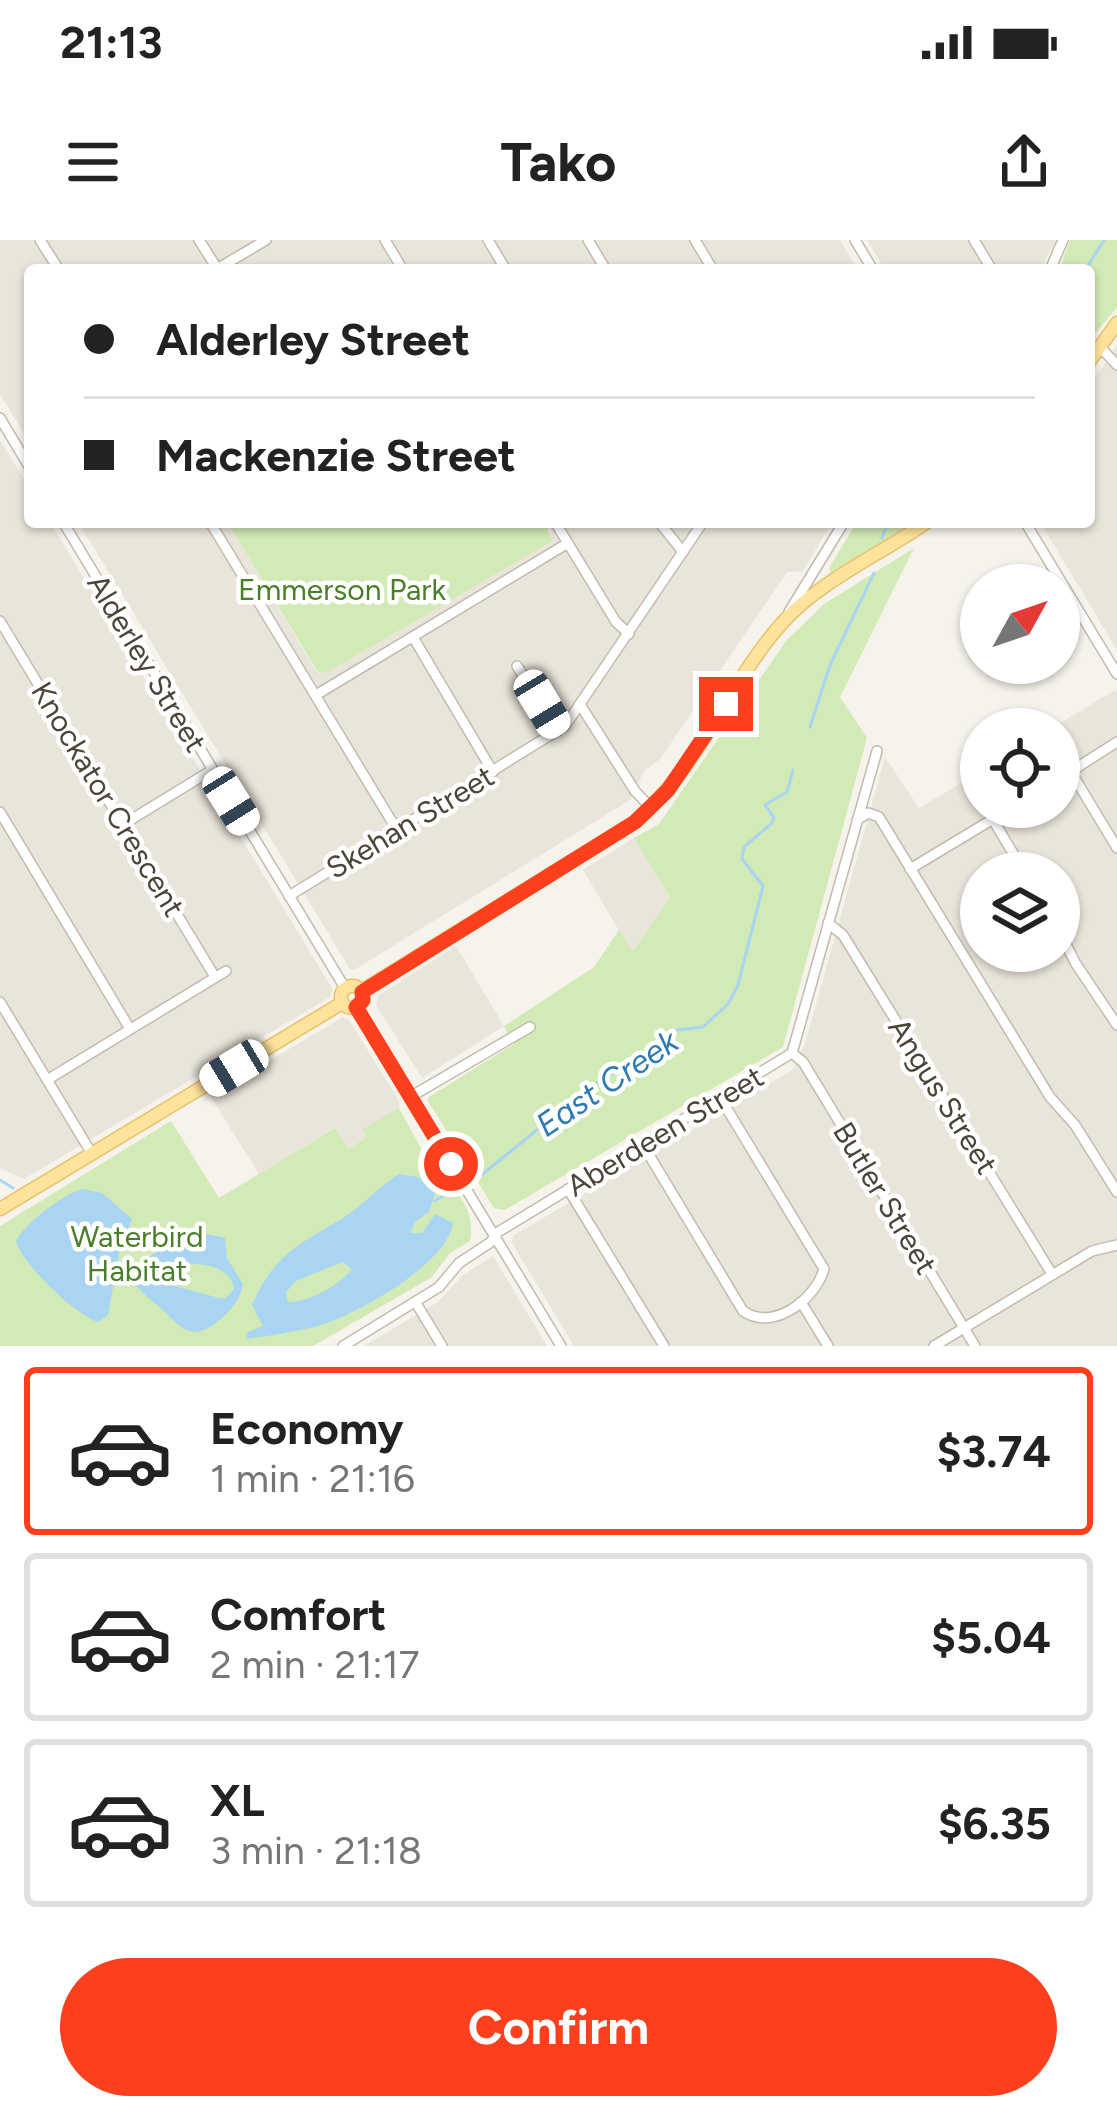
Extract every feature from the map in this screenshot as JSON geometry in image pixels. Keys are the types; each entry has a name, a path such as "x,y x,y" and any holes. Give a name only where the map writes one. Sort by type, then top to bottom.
{"main road":[{"path":"1095,353 1117,323"},
{"path":"362,992 651,808 783,621 918,528"},
{"path":"0,1209 363,1000 355,986 345,988 349,1005"}],"street":[{"path":"228,264 266,240"},
{"path":"1100,346 1117,365"},
{"path":"0,418 4,435"},
{"name":"Alderley Street","path":"67,528 345,988"},
{"path":"214,528 397,830"},
{"path":"559,528 616,622 629,634"},
{"path":"664,528 683,552"},
{"name":"Skehan Street","path":"290,896 562,729 699,528"},
{"path":"783,621 840,528"},
{"path":"1029,528 1117,674"},
{"path":"316,695 568,543"},
{"path":"814,572 822,590"},
{"name":"Knockator Crescent","path":"0,621 4,636 215,977"},
{"path":"413,638 493,772"},
{"path":"517,666 562,729 583,721 597,728"},
{"path":"580,706 651,808"},
{"path":"1080,766 1117,742"},
{"name":"Aberdeen Street","path":"343,1346 439,1287 459,1263 568,1189 792,1053 877,751"},
{"path":"124,824 212,770"},
{"path":"1080,788 1117,848"},
{"path":"0,812 130,1029"},
{"path":"857,820 868,813 878,818 1050,1097 1075,1125 1117,1192"},
{"path":"910,869 979,828"},
{"name":"Angus Street","path":"828,923 843,935 1052,1274"},
{"path":"47,1080 226,970"},
{"path":"1080,970 1117,1024"},
{"path":"0,1002 92,1154"},
{"path":"349,1005 561,1346"},
{"path":"410,1097 530,1027"},
{"name":"Butler Street","path":"792,1053 803,1062 975,1346"},
{"path":"643,1145 743,1311 755,1319 772,1319 801,1302 819,1287 824,1269 721,1099"},
{"path":"568,1189 664,1346"},
{"path":"934,1346 1092,1251 1117,1245"},
{"path":"801,1302 828,1346"},
{"path":"416,1303 442,1346"}],"shaded area":[{"path":"0,240 840,240 854,264 24,264 24,433 0,394"},
{"path":"867,240 1056,240 1043,264 881,264"},
{"path":"1117,346 1117,650 1080,588 1080,564 1065,564 1044,528 1095,528 1095,378"},
{"path":"0,440 24,479 24,528 54,528 333,990 330,997 24,1179 0,1168"},
{"path":"82,528 231,528 317,672 326,673 552,532 549,528 828,528 803,571 787,572 660,759 644,771 630,800 350,969"},
{"path":"1117,689 1117,1346 574,1346 512,1243 513,1236 792,1070 805,1044 885,757 919,808 960,784 960,828 1080,828 1080,711"},
{"path":"634,838 670,897 632,952 583,870"},
{"path":"456,946 504,1026 422,1078 376,1005 379,995"},
{"path":"343,1017 399,1101 399,1108 364,1129 367,1137 348,1149 334,1128 259,1174 210,1096"},
{"path":"493,1256 547,1346 364,1346 438,1302 463,1275"}],"green space":[{"path":"1070,240 1117,240 1117,307 1095,334 1095,264 1061,264"},
{"name":"Emmerson Park","path":"231,528 547,528 552,541 326,673 318,672"},
{"path":"853,528 904,528 830,573"},
{"path":"914,548 840,697 867,738 783,1047 505,1210 494,1208 429,1097 514,1044 504,1026 594,967 619,930 633,951 670,897 634,838 659,824 786,641 824,604"},
{"name":"Waterbird Habitat","path":"399,1108 470,1218 470,1241 450,1253 432,1277 313,1346 0,1346 0,1226 171,1121 219,1198 335,1128 348,1149 367,1137 363,1129"}],"water":[{"path":"399,1174 418,1177 435,1193 429,1212 415,1222 410,1233 422,1233 435,1214 453,1223 436,1253 403,1282 330,1322 246,1339 248,1332 263,1326 252,1305 280,1261","holes":["342,1262 352,1269 323,1292 288,1302 286,1292 296,1281"]},
{"path":"83,1189 102,1193 132,1219 119,1254 108,1315 98,1322 51,1288 16,1242 45,1210"},
{"path":"202,1233 225,1238 227,1258 243,1284 230,1310 214,1324 192,1332 136,1285 151,1256","holes":["190,1264 222,1271 234,1289 226,1298 219,1298 164,1283 148,1273 153,1265"]}],"waterway":[{"name":"East Creek","path":"1089,264 1104,240"},
{"name":"East Creek","path":"882,538 886,528"},
{"name":"East Creek","path":"810,727 830,665 874,573"},
{"name":"East Creek","path":"434,1201 479,1177 584,1092 677,1030 703,1027 728,1004 738,985 763,886 742,859 744,847 772,823 774,818 765,805 787,792 793,770"},
{"name":"East Creek","path":"0,1180 13,1188"}],"route":[{"path":"451,1164 356,1007 363,1000 362,992 635,822 668,790 726,704"}]}
